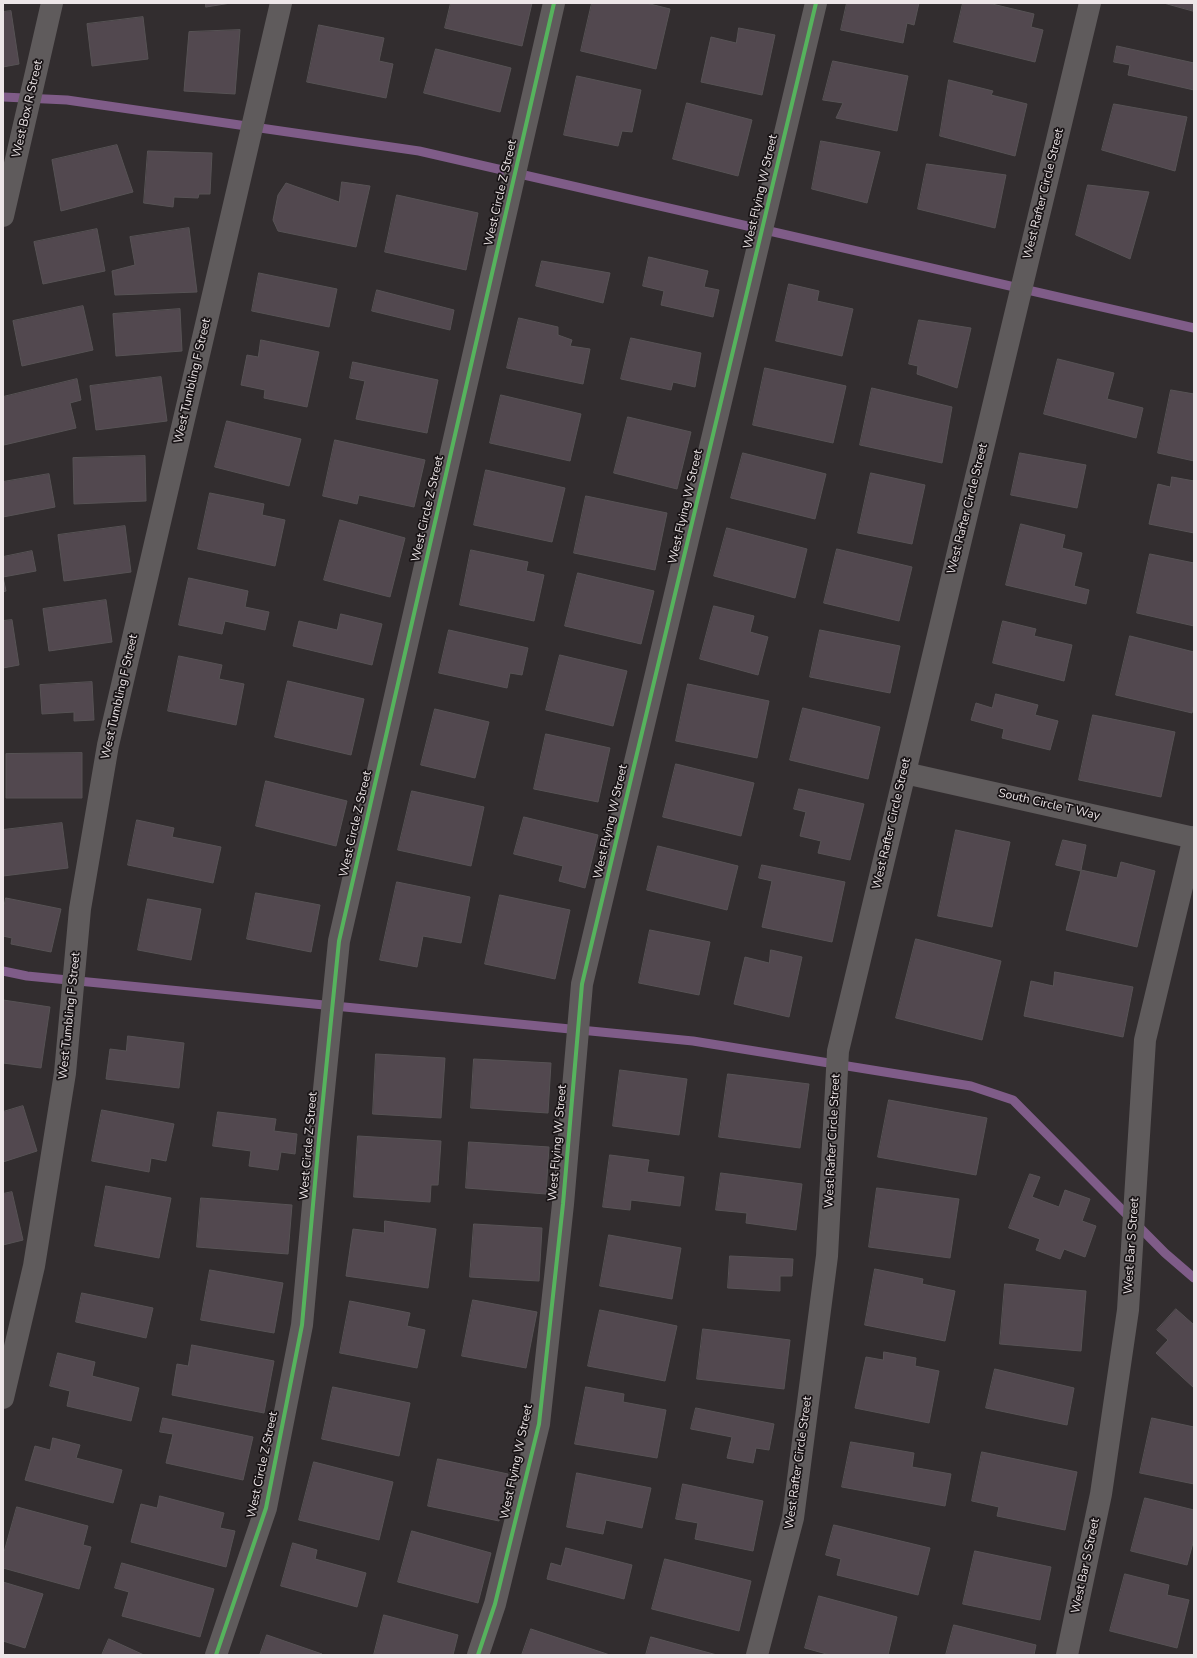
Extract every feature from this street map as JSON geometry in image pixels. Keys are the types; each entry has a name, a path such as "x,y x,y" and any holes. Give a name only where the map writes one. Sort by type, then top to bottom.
{"street":[{"name":"West Box R Street","path":"3,216 52,3"},
{"name":"West Tumbling F Street","path":"3,1398 34,1266 65,1073 80,909 108,745 281,3"},
{"name":"West Circle Z Street","path":"216,1655 266,1508 302,1326 339,941 554,3"},
{"name":"West Flying W Street","path":"478,1655 494,1604 539,1424 563,1204 582,984 816,3"},
{"name":"West Rafter Circle Street","path":"757,1655 792,1518 827,1256 838,1051 1090,3"},
{"name":"South Circle T Way","path":"905,773 1194,838"},
{"name":"West Bar S Street","path":"1067,1655 1101,1494 1128,1310 1145,1040 1194,838"}],"building":[{"path":"206,3 231,3 206,7"},
{"path":"451,3 532,3 522,46 445,28"},
{"path":"592,3 646,3 670,9 656,69 581,51"},
{"path":"847,3 919,3 914,25 907,23 903,43 841,30"},
{"path":"963,3 988,3 1034,14 1031,27 1043,30 1035,62 954,42"},
{"path":"1164,3 1194,3 1194,11"},
{"path":"11,11 19,64 3,67 3,12"},
{"path":"143,17 148,59 92,66 87,24"},
{"path":"319,25 384,38 379,61 393,64 386,98 307,82"},
{"path":"739,28 775,35 762,95 701,82 711,37 736,43"},
{"path":"240,30 235,94 184,91 189,32"},
{"path":"1117,46 1194,63 1194,90 1128,75 1130,65 1114,62"},
{"path":"436,49 511,68 500,112 424,93"},
{"path":"833,61 908,76 897,131 836,118 843,103 823,100"},
{"path":"577,76 641,90 632,132 622,131 618,146 564,135"},
{"path":"949,80 993,91 991,95 1027,104 1015,156 940,136"},
{"path":"687,103 752,120 738,176 673,159"},
{"path":"1114,104 1187,117 1175,171 1102,150"},
{"path":"821,141 880,152 867,203 812,189"},
{"path":"117,145 133,192 61,211 52,160"},
{"path":"148,151 212,153 210,194 199,194 198,198 174,197 173,207 144,203"},
{"path":"927,164 1006,175 995,228 918,209"},
{"path":"342,182 370,186 356,247 278,231 273,220 278,195 286,183 339,202"},
{"path":"1088,185 1149,192 1130,259 1076,235"},
{"path":"397,195 478,213 466,270 385,252"},
{"path":"189,228 197,292 115,295 112,271 135,265 130,237"},
{"path":"97,229 105,271 43,284 34,242"},
{"path":"649,257 708,271 704,287 719,290 713,317 661,305 664,291 643,286"},
{"path":"542,261 610,273 603,303 536,286"},
{"path":"259,273 337,289 329,327 252,311"},
{"path":"789,284 819,291 817,301 853,309 842,356 776,341"},
{"path":"377,290 454,310 450,330 372,311"},
{"path":"83,306 93,350 22,366 13,321"},
{"path":"180,309 182,351 116,356 113,314"},
{"path":"519,318 558,327 558,335 572,340 570,346 590,349 583,384 507,368"},
{"path":"919,320 971,328 957,388 917,374 918,366 909,364"},
{"path":"631,338 701,353 695,387 673,382 671,390 621,379"},
{"path":"261,340 319,352 307,407 264,398 265,390 241,385 247,355 258,357"},
{"path":"1058,359 1114,373 1107,399 1143,408 1136,438 1044,414"},
{"path":"353,362 438,380 427,433 356,419 365,381 350,378"},
{"path":"765,368 846,386 833,443 753,425"},
{"path":"161,377 167,421 96,430 90,386"},
{"path":"77,379 81,400 70,403 76,428 4,445 3,397"},
{"path":"872,388 952,407 942,463 860,445"},
{"path":"1171,390 1194,394 1194,461 1158,453"},
{"path":"501,395 581,414 570,461 490,443"},
{"path":"628,417 691,432 677,489 614,473"},
{"path":"227,421 301,439 289,486 215,467"},
{"path":"335,440 425,460 414,507 359,495 357,504 323,496"},
{"path":"743,453 826,474 815,519 731,498"},
{"path":"1020,453 1086,465 1077,508 1011,495"},
{"path":"145,456 146,501 74,504 73,458"},
{"path":"486,470 565,488 552,542 474,525"},
{"path":"871,473 925,485 912,544 858,533"},
{"path":"49,474 55,507 3,517 3,482"},
{"path":"1172,477 1194,481 1194,533 1149,524 1158,484 1170,487"},
{"path":"210,493 264,504 262,515 285,520 275,566 198,549"},
{"path":"586,496 667,513 655,570 574,553"},
{"path":"340,520 405,538 390,597 324,580"},
{"path":"1021,524 1065,535 1062,548 1082,553 1074,586 1089,590 1086,604 1006,585"},
{"path":"125,526 131,572 64,581 58,535"},
{"path":"727,528 807,549 795,598 714,576"},
{"path":"837,549 912,567 899,621 824,603"},
{"path":"471,550 528,562 526,571 544,575 534,621 460,605"},
{"path":"32,551 36,571 3,577 3,557"},
{"path":"1150,554 1194,563 1194,626 1137,613"},
{"path":"578,573 654,591 641,644 565,626"},
{"path":"3,577 6,591 3,592"},
{"path":"189,578 248,591 245,607 269,612 265,630 225,621 222,634 179,625"},
{"path":"106,600 112,642 49,651 43,609"},
{"path":"714,606 754,616 750,632 768,637 758,675 700,659"},
{"path":"341,614 382,624 372,665 293,646 299,621 337,630"},
{"path":"12,620 19,665 3,668 3,621"},
{"path":"1003,621 1036,629 1034,636 1072,645 1064,681 993,663"},
{"path":"449,630 528,648 522,675 510,673 507,688 439,673"},
{"path":"820,630 900,646 890,693 810,677"},
{"path":"1130,636 1194,652 1194,704 1192,713 1116,695"},
{"path":"560,655 627,671 613,726 546,710"},
{"path":"179,656 222,665 219,679 244,684 236,725 168,711"},
{"path":"288,681 364,699 351,755 275,737"},
{"path":"92,682 94,720 74,721 74,712 42,714 40,685"},
{"path":"688,684 769,701 757,758 676,741"},
{"path":"996,694 1038,705 1035,715 1058,721 1050,750 1002,738 1004,729 971,720 976,703 992,708"},
{"path":"803,708 880,727 868,779 790,760"},
{"path":"435,709 489,722 475,778 421,765"},
{"path":"1093,715 1175,732 1161,797 1079,780"},
{"path":"546,734 610,748 598,802 534,789"},
{"path":"82,753 82,798 6,798 6,754"},
{"path":"676,764 754,783 741,836 663,817"},
{"path":"266,781 347,801 336,846 256,826"},
{"path":"799,789 864,804 850,860 818,853 821,841 800,836 806,812 794,809"},
{"path":"412,791 484,807 471,866 398,850"},
{"path":"524,817 598,835 585,888 559,881 563,866 514,854"},
{"path":"137,820 174,828 172,837 221,847 213,883 128,865"},
{"path":"62,823 68,868 3,876 3,830"},
{"path":"956,830 1010,842 992,927 938,916"},
{"path":"1063,840 1086,845 1081,870 1117,878 1121,862 1155,871 1137,947 1066,930 1081,871 1056,865"},
{"path":"658,846 738,866 727,910 647,890"},
{"path":"762,865 845,882 832,942 762,927 772,881 759,878"},
{"path":"397,882 470,897 461,943 423,936 417,967 380,960"},
{"path":"256,893 320,905 311,952 247,939"},
{"path":"500,895 570,910 555,979 485,964"},
{"path":"6,898 61,909 51,952 11,944 12,938 3,936 3,911"},
{"path":"148,899 201,909 191,960 138,950"},
{"path":"650,930 710,942 699,995 639,983"},
{"path":"916,939 1001,961 982,1040 896,1018"},
{"path":"771,950 802,957 789,1017 734,1004 745,957 769,963"},
{"path":"1055,972 1133,987 1123,1037 1024,1016 1031,981 1053,986"},
{"path":"3,1000 50,1007 41,1068 3,1063"},
{"path":"128,1036 184,1043 179,1088 106,1079 110,1049 126,1051"},
{"path":"376,1054 445,1058 441,1118 373,1114"},
{"path":"474,1059 551,1063 548,1113 471,1108"},
{"path":"620,1070 687,1079 679,1135 613,1126"},
{"path":"728,1074 809,1084 800,1148 719,1137"},
{"path":"889,1100 987,1118 976,1175 878,1157"},
{"path":"23,1106 37,1151 3,1162 3,1112"},
{"path":"102,1110 174,1124 166,1161 151,1158 149,1172 92,1161"},
{"path":"218,1112 276,1119 274,1131 297,1134 295,1154 281,1152 278,1170 249,1166 251,1151 213,1146"},
{"path":"358,1136 441,1141 438,1185 431,1185 430,1202 354,1197"},
{"path":"469,1142 549,1147 546,1194 466,1188"},
{"path":"610,1155 649,1160 647,1172 684,1177 680,1206 631,1200 630,1210 603,1207"},
{"path":"721,1173 802,1184 796,1230 746,1223 747,1213 716,1210"},
{"path":"1030,1174 1040,1177 1032,1197 1059,1207 1065,1190 1090,1199 1082,1221 1096,1226 1085,1257 1064,1249 1060,1259 1036,1250 1040,1239 1009,1228"},
{"path":"106,1186 171,1198 159,1258 95,1246"},
{"path":"877,1188 959,1199 950,1258 869,1247"},
{"path":"12,1192 23,1240 3,1245 3,1194"},
{"path":"201,1198 292,1205 288,1254 197,1247"},
{"path":"385,1221 436,1229 428,1288 346,1276 353,1229 384,1233"},
{"path":"474,1224 542,1228 539,1281 470,1277"},
{"path":"609,1235 681,1248 672,1299 600,1286"},
{"path":"730,1256 793,1259 792,1276 780,1276 780,1291 728,1288"},
{"path":"875,1269 923,1279 922,1284 955,1291 945,1341 865,1325"},
{"path":"210,1270 283,1283 274,1333 201,1320"},
{"path":"1005,1284 1086,1291 1081,1351 1000,1344"},
{"path":"82,1293 153,1308 146,1338 76,1322"},
{"path":"473,1300 537,1312 526,1368 462,1356"},
{"path":"350,1301 410,1313 407,1326 425,1330 417,1368 340,1353"},
{"path":"1176,1309 1194,1325 1194,1388 1156,1353 1168,1340 1157,1330"},
{"path":"600,1310 677,1326 665,1381 588,1366"},
{"path":"703,1329 790,1340 784,1389 697,1379"},
{"path":"192,1345 274,1361 264,1413 172,1395 177,1364 188,1366"},
{"path":"884,1352 916,1358 915,1366 939,1371 929,1423 855,1408 866,1357 883,1360"},
{"path":"58,1353 95,1362 92,1376 139,1388 131,1421 67,1406 70,1391 50,1386"},
{"path":"995,1369 1074,1388 1067,1425 986,1408"},
{"path":"333,1387 410,1403 399,1456 322,1439"},
{"path":"586,1387 624,1394 623,1402 666,1410 657,1458 575,1444"},
{"path":"696,1408 774,1424 769,1450 756,1448 753,1463 727,1458 732,1437 691,1429"},
{"path":"163,1418 253,1437 243,1480 166,1463 173,1434 160,1432"},
{"path":"1152,1418 1194,1427 1194,1484 1140,1473"},
{"path":"53,1438 80,1445 76,1458 122,1470 113,1503 25,1480 35,1446 50,1450"},
{"path":"851,1442 914,1453 912,1467 951,1474 945,1506 842,1487"},
{"path":"982,1452 1077,1472 1065,1530 997,1516 999,1507 972,1501"},
{"path":"438,1459 508,1474 499,1521 428,1506"},
{"path":"314,1462 393,1482 379,1540 299,1520"},
{"path":"577,1473 651,1488 642,1528 606,1520 603,1534 567,1527"},
{"path":"683,1484 763,1501 753,1551 695,1539 698,1523 676,1519"},
{"path":"160,1496 224,1513 220,1528 235,1531 226,1567 131,1542 141,1504 157,1508"},
{"path":"1145,1498 1194,1510 1194,1539 1187,1565 1131,1551"},
{"path":"17,1507 88,1526 83,1545 91,1547 79,1589 3,1568 3,1556"},
{"path":"834,1525 930,1548 918,1595 837,1575 841,1559 826,1555"},
{"path":"412,1531 491,1553 478,1603 398,1582"},
{"path":"293,1543 317,1550 315,1559 366,1573 357,1607 281,1586"},
{"path":"566,1548 632,1565 624,1599 547,1579 551,1563 561,1566"},
{"path":"975,1551 1051,1567 1040,1620 963,1604"},
{"path":"665,1559 751,1581 739,1631 652,1609"},
{"path":"122,1563 214,1589 200,1637 122,1616 129,1592 115,1588"},
{"path":"1125,1574 1169,1585 1167,1595 1189,1600 1177,1648 1110,1631"},
{"path":"3,1582 43,1594 25,1648 3,1641"},
{"path":"819,1596 897,1617 888,1655 830,1655 805,1648"},
{"path":"384,1615 458,1635 453,1655 374,1655"},
{"path":"954,1625 1036,1645 1034,1655 946,1655"},
{"path":"531,1629 610,1655 522,1655"},
{"path":"267,1635 322,1654 260,1655"},
{"path":"651,1637 717,1655 646,1655"},
{"path":"109,1639 144,1655 102,1655"}],"waterway":[{"path":"3,97 67,100 419,151 1194,328"},
{"path":"3,971 27,976 693,1041 971,1086 1013,1100 1165,1253 1194,1278"}],"cycle path":[{"path":"216,1655 266,1508 302,1325 339,941 554,3"},
{"path":"478,1655 495,1604 539,1424 563,1204 582,984 816,3"}]}
